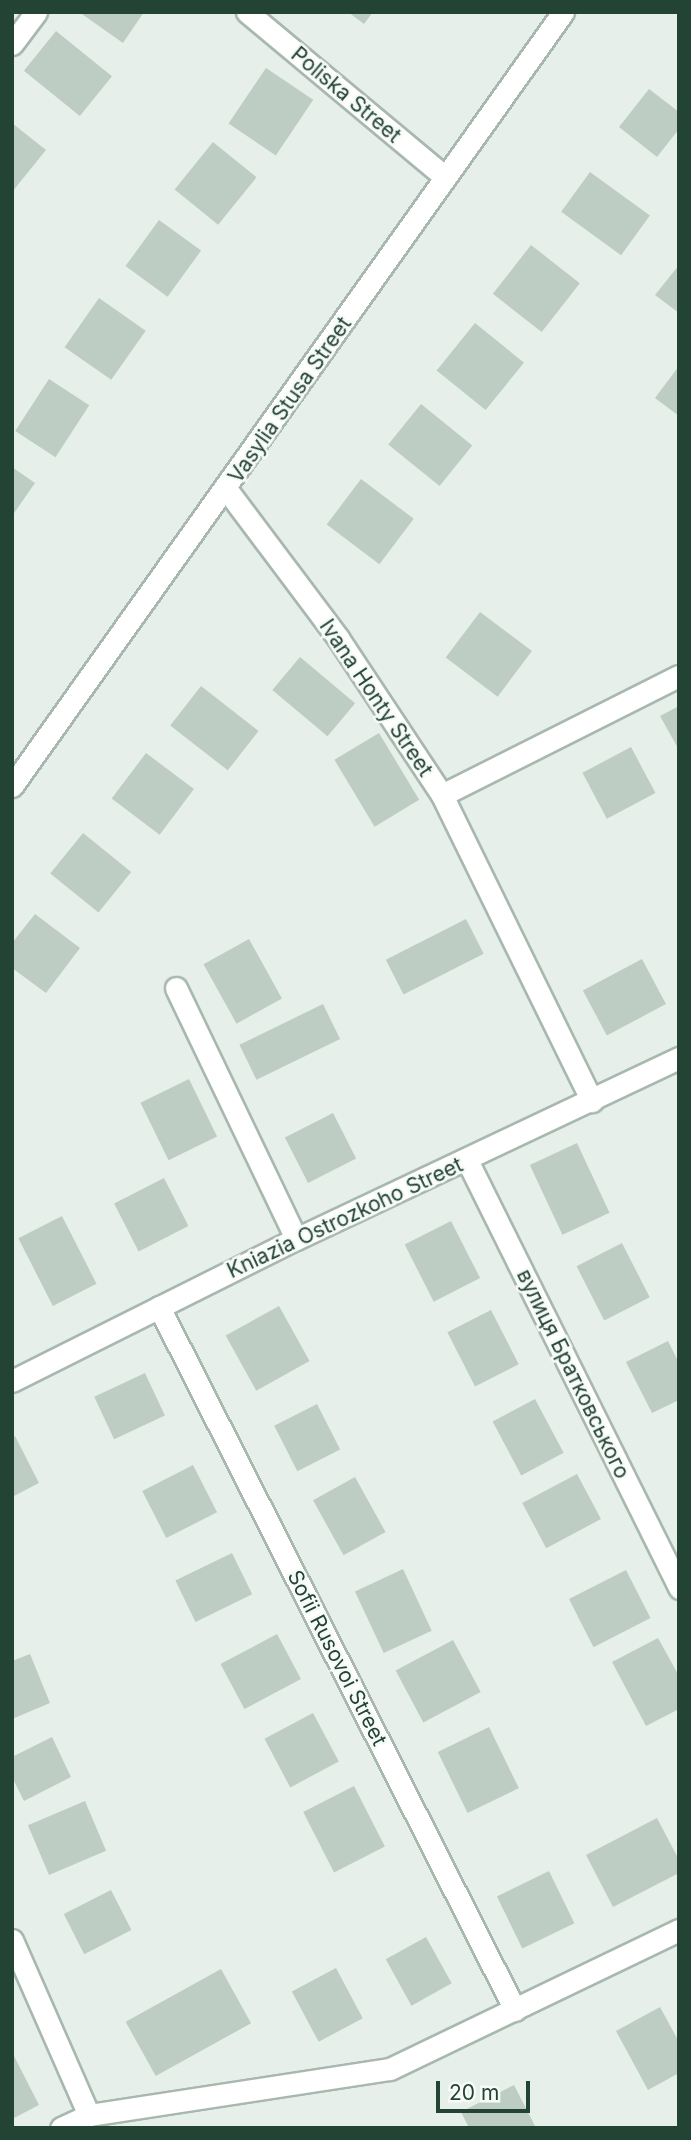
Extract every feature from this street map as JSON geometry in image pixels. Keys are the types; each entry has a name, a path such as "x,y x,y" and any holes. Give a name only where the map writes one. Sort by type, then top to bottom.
{"street":[{"path":"12,44 37,12"},
{"name":"Poliska Street","path":"247,12 445,177"},
{"name":"Vasylia Stusa Street","path":"12,786 227,490 445,177 564,12"},
{"name":"Ivana Honty Street","path":"227,490 338,638 442,795 679,676"},
{"path":"442,795 592,1101"},
{"path":"176,988 296,1239"},
{"name":"Kniazia Ostrozkoho Street","path":"12,1381 296,1239 679,1058"},
{"name":"вулиця Братковського","path":"467,1160 679,1588"},
{"name":"Sofii Rusovoi Street","path":"159,1307 515,2010"},
{"path":"61,2128 89,2115 390,2069 679,1930"},
{"path":"12,1940 89,2115"}],"building":[{"path":"79,12 144,12 123,43"},
{"path":"348,12 373,12 364,24"},
{"path":"56,31 112,76 80,116 24,71"},
{"path":"266,68 313,100 276,155 229,124"},
{"path":"649,89 679,112 679,129 657,157 619,127"},
{"path":"12,123 46,150 12,192"},
{"path":"213,142 257,177 218,225 175,189"},
{"path":"590,172 650,215 621,255 561,212"},
{"path":"159,220 201,251 168,297 125,266"},
{"path":"531,245 580,283 542,332 493,294"},
{"path":"679,265 679,313 655,295"},
{"path":"99,298 146,331 111,380 65,347"},
{"path":"475,323 524,363 486,410 437,370"},
{"path":"679,366 679,416 655,398"},
{"path":"49,379 89,405 55,457 15,431"},
{"path":"421,404 472,446 440,486 388,444"},
{"path":"12,467 35,483 12,516"},
{"path":"361,479 414,519 379,564 327,525"},
{"path":"480,612 532,651 498,697 446,658"},
{"path":"300,657 355,703 328,736 272,690"},
{"path":"201,686 259,731 228,770 170,725"},
{"path":"679,706 679,750 660,716"},
{"path":"379,733 419,800 375,827 334,760"},
{"path":"631,747 655,793 607,819 582,773"},
{"path":"146,753 194,789 160,835 112,799"},
{"path":"83,833 131,872 98,912 50,873"},
{"path":"35,914 80,948 46,993 12,968 12,943"},
{"path":"466,919 484,954 404,995 386,960"},
{"path":"249,939 282,998 236,1024 204,964"},
{"path":"642,959 666,1004 607,1035 583,990"},
{"path":"323,1004 340,1039 257,1080 239,1045"},
{"path":"189,1079 217,1137 169,1160 140,1103"},
{"path":"333,1113 356,1158 308,1183 285,1138"},
{"path":"577,1143 610,1213 562,1235 530,1165"},
{"path":"164,1178 189,1226 139,1252 114,1203"},
{"path":"62,1216 97,1284 53,1306 18,1238"},
{"path":"451,1221 480,1278 434,1302 405,1245"},
{"path":"622,1243 650,1297 604,1321 577,1266"},
{"path":"279,1306 310,1361 256,1391 226,1336"},
{"path":"491,1310 519,1364 475,1387 447,1332"},
{"path":"668,1341 679,1363 679,1400 652,1413 626,1362"},
{"path":"145,1373 165,1416 114,1439 94,1397"},
{"path":"535,1399 564,1453 521,1475 493,1422"},
{"path":"317,1404 340,1449 297,1471 274,1426"},
{"path":"15,1436 39,1483 12,1497 12,1438"},
{"path":"193,1465 217,1512 166,1538 142,1491"},
{"path":"577,1474 601,1519 546,1548 522,1503"},
{"path":"355,1477 386,1532 344,1555 313,1500"},
{"path":"232,1553 252,1594 196,1622 175,1581"},
{"path":"403,1569 432,1631 384,1653 355,1591"},
{"path":"626,1570 651,1618 593,1647 569,1599"},
{"path":"277,1634 301,1679 244,1709 220,1664"},
{"path":"658,1638 679,1676 679,1709 646,1726 612,1662"},
{"path":"453,1640 481,1692 423,1723 396,1671"},
{"path":"30,1654 50,1703 12,1719 12,1661"},
{"path":"313,1713 339,1762 290,1787 264,1739"},
{"path":"489,1727 519,1788 468,1813 438,1752"},
{"path":"52,1737 71,1777 24,1801 12,1777 12,1757"},
{"path":"354,1786 385,1847 334,1872 303,1812"},
{"path":"85,1801 106,1851 49,1875 28,1825"},
{"path":"657,1818 679,1860 679,1873 613,1907 586,1855"},
{"path":"549,1871 574,1923 522,1949 497,1896"},
{"path":"111,1890 131,1930 84,1954 64,1914"},
{"path":"426,1937 452,1983 411,2006 386,1959"},
{"path":"336,1968 363,2018 319,2042 292,1991"},
{"path":"221,1969 251,2023 156,2076 126,2022"},
{"path":"660,2007 679,2042 679,2073 648,2090 616,2031"},
{"path":"12,2052 39,2105 12,2119"},
{"path":"514,2085 536,2128 469,2128 461,2112"}]}
